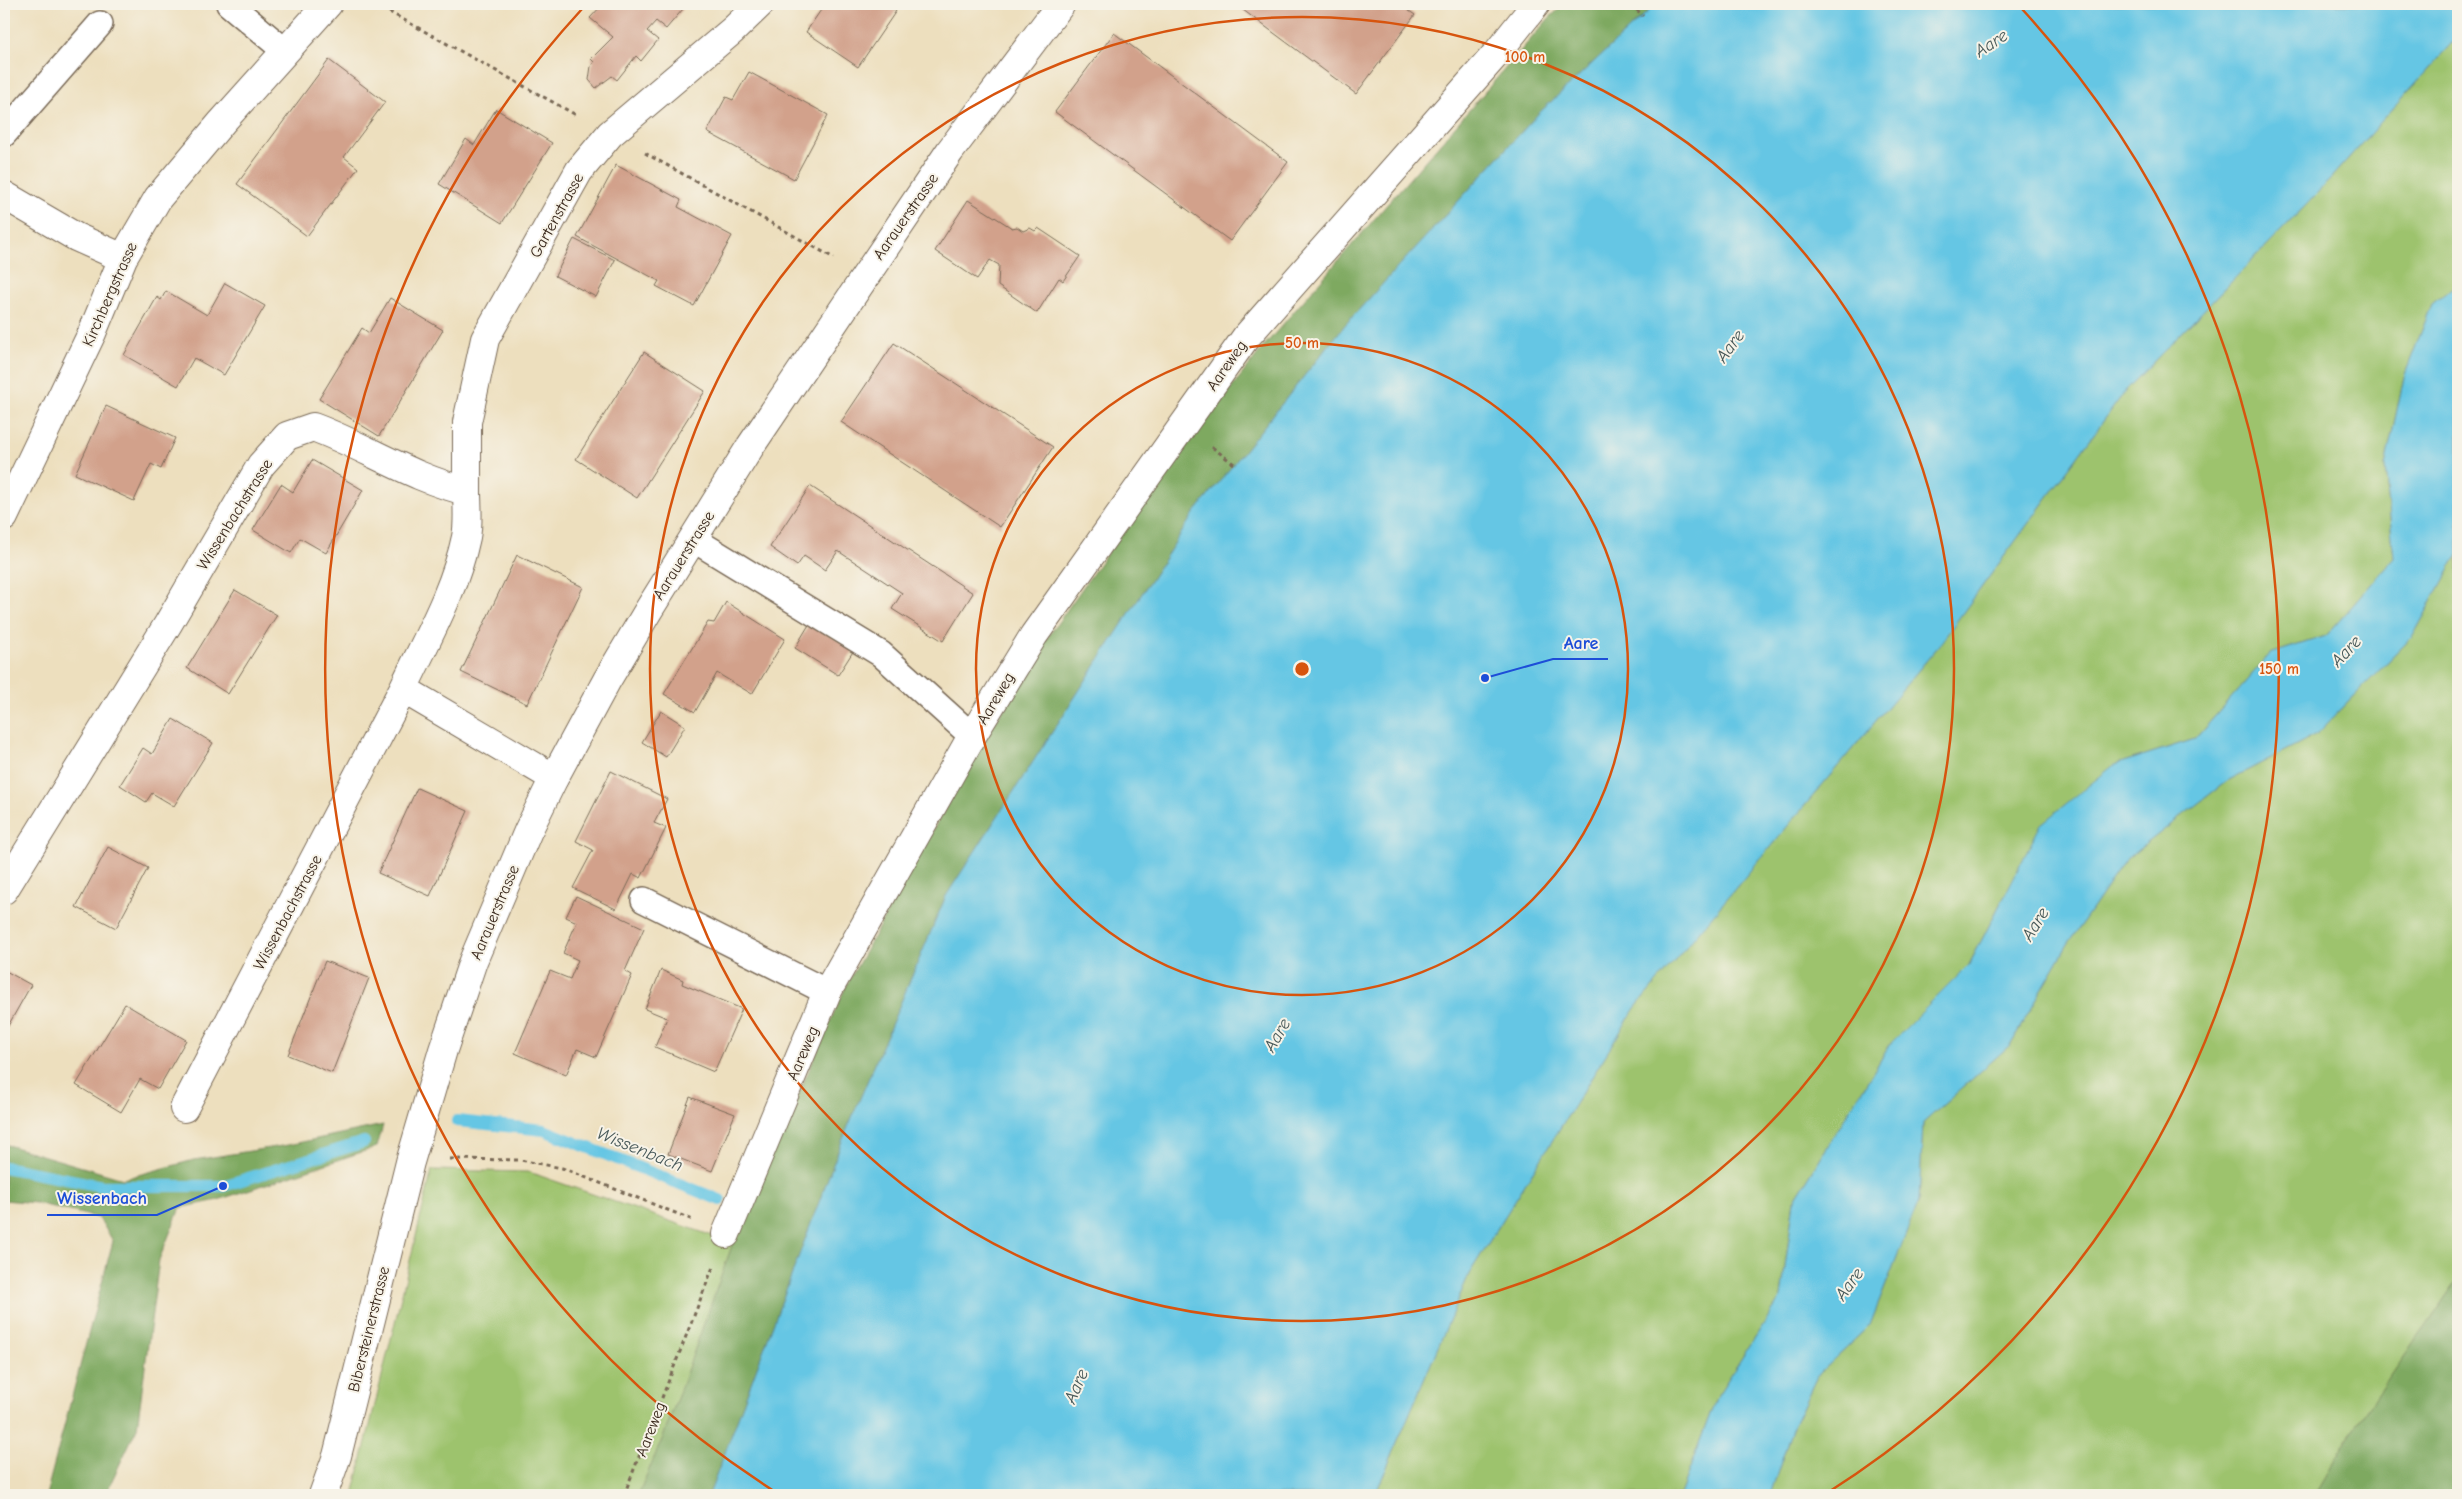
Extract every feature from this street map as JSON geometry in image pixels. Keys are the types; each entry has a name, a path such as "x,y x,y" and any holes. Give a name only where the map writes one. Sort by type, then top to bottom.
{"street":[{"name":"Kirchbergstrasse","path":"4,516 92,334 123,258 158,198 284,51 328,4"},
{"name":"Gartenstrasse","path":"467,491 467,422 486,339 579,171 610,134 733,30 760,4"},
{"name":"Aarauerstrasse","path":"411,1157 443,1050 473,960 528,831 554,778 607,680 750,447 865,274 950,151 1062,4"},
{"name":"Aareweg","path":"726,1234 827,992 972,736 1034,634 1246,337 1496,54 1535,4"},
{"path":"4,195 76,237 123,258"},
{"name":"Wissenbachstrasse","path":"4,890 168,624 261,466 287,436 313,427 341,437 439,484 467,491 466,536 451,584 403,689 184,1108"},
{"path":"403,689 554,778"},
{"name":"Bibersteinerstrasse","path":"323,1495 337,1456 411,1157"}],"lane":[{"path":"229,4 284,51"},
{"path":"4,134 100,24"},
{"path":"693,539 881,654 972,736"},
{"path":"644,900 827,992"}],"path":[{"path":"1631,4 1644,16"},
{"path":"411,1157 520,1160 562,1168 726,1234"},
{"name":"Aareweg","path":"624,1495 726,1234"}],"green space":[{"path":"1565,4 1656,4 1539,113 1345,325 1193,515 946,896 842,1141 709,1495 638,1495 664,1435 733,1243 846,986 976,753 1045,641 1143,502 1264,346 1550,17"},
{"path":"2458,36 2458,283 2432,304 2404,377 2385,466 2394,558 2326,636 2270,654 2195,739 2114,765 2003,898 1969,965 1891,1043 1794,1201 1781,1297 1716,1398 1680,1495 1375,1495 1469,1274 1635,1008 1937,648 2126,390 2309,202"},
{"path":"2458,554 2458,1279 2348,1438 2315,1495 1770,1495 1792,1429 1818,1374 1870,1325 1919,1201 1923,1123 2010,1045 2068,944 2125,860 2227,781 2317,734 2413,636"},
{"path":"383,1125 377,1147 218,1200 180,1208 159,1260 137,1428 105,1495 46,1495 113,1241 99,1218 36,1203 4,1200 4,1144 123,1179 194,1160 288,1145"},
{"path":"432,1170 529,1172 733,1243 664,1435 638,1495 353,1495"},
{"path":"2458,1279 2458,1495 2315,1495 2348,1438"}],"water":[{"path":"1656,4 2458,4 2458,36 2309,202 2126,390 1937,648 1635,1008 1469,1274 1375,1495 709,1495 842,1141 946,896 1193,515 1345,325 1539,113"},
{"path":"2458,283 2458,554 2413,636 2317,734 2227,781 2125,860 2068,944 2010,1045 1923,1123 1919,1201 1870,1325 1818,1374 1792,1429 1770,1495 1680,1495 1716,1398 1781,1297 1794,1201 1891,1043 1969,965 2041,824 2114,765 2195,739 2270,654 2326,636 2394,558 2385,466 2404,377 2432,304"}],"building":[{"path":"603,4 676,4 683,9 666,29 656,21 647,31 658,40 641,61 636,56 617,80 612,76 596,88 589,80 591,66 594,62 591,59 613,37 590,18"},
{"path":"825,4 885,4 896,11 858,67 806,32"},
{"path":"1235,4 1399,4 1415,15 1356,94"},
{"path":"1114,33 1288,162 1230,241 1055,112"},
{"path":"329,60 385,102 344,157 358,168 307,236 237,184"},
{"path":"749,72 828,115 794,179 707,132 726,97 733,100"},
{"path":"496,109 552,143 502,223 439,184 466,139 474,145"},
{"path":"616,165 681,200 678,207 732,236 694,306 656,286 659,281 577,237"},
{"path":"968,200 1012,228 1017,227 1023,231 1030,228 1035,231 1038,228 1080,256 1063,281 1059,278 1037,313 998,286 999,265 990,260 977,279 935,251"},
{"path":"574,239 615,260 596,297 555,276"},
{"path":"225,283 265,306 224,375 194,358 178,386 124,355 157,297 161,300 166,291 207,315"},
{"path":"390,298 443,330 379,436 319,399 362,328 369,333"},
{"path":"894,343 1053,447 1000,527 841,422"},
{"path":"644,352 705,391 637,498 576,459"},
{"path":"106,406 175,438 161,469 151,464 134,501 75,474"},
{"path":"312,460 363,490 326,553 300,538 291,553 253,530 281,484 293,492"},
{"path":"810,486 973,593 943,641 892,609 902,593 838,551 825,570 804,556 797,566 770,547"},
{"path":"517,555 583,587 527,704 461,672"},
{"path":"235,590 277,615 228,694 187,668"},
{"path":"726,602 785,639 752,694 717,673 695,712 664,694 708,622 714,623"},
{"path":"810,623 854,650 838,675 795,648"},
{"path":"661,711 685,726 666,757 642,742"},
{"path":"173,719 213,743 174,806 152,793 146,802 120,785 143,748 152,754"},
{"path":"611,771 667,799 654,823 666,828 641,878 633,874 616,909 573,888 593,850 576,841"},
{"path":"417,788 468,811 430,896 378,873"},
{"path":"108,847 148,868 116,928 76,907"},
{"path":"576,896 644,928 625,971 632,975 596,1057 577,1049 566,1075 515,1053 550,971 570,979 578,960 563,953 577,922 566,917"},
{"path":"325,961 369,978 332,1073 288,1055"},
{"path":"4,970 31,985 4,1033"},
{"path":"661,970 683,980 682,984 742,1009 714,1072 655,1047 667,1018 645,1009"},
{"path":"125,1004 186,1040 158,1089 140,1079 121,1112 76,1085"},
{"path":"690,1097 735,1114 712,1171 668,1154"}],"waterway":[{"name":"Wissenbach","path":"457,1121 544,1130 720,1200"},
{"name":"Wissenbach","path":"4,1167 102,1186 223,1186 364,1142"}],"place":[{"name":"Aare","path":"1485,678"},
{"name":"Wissenbach","path":"223,1186"}]}
